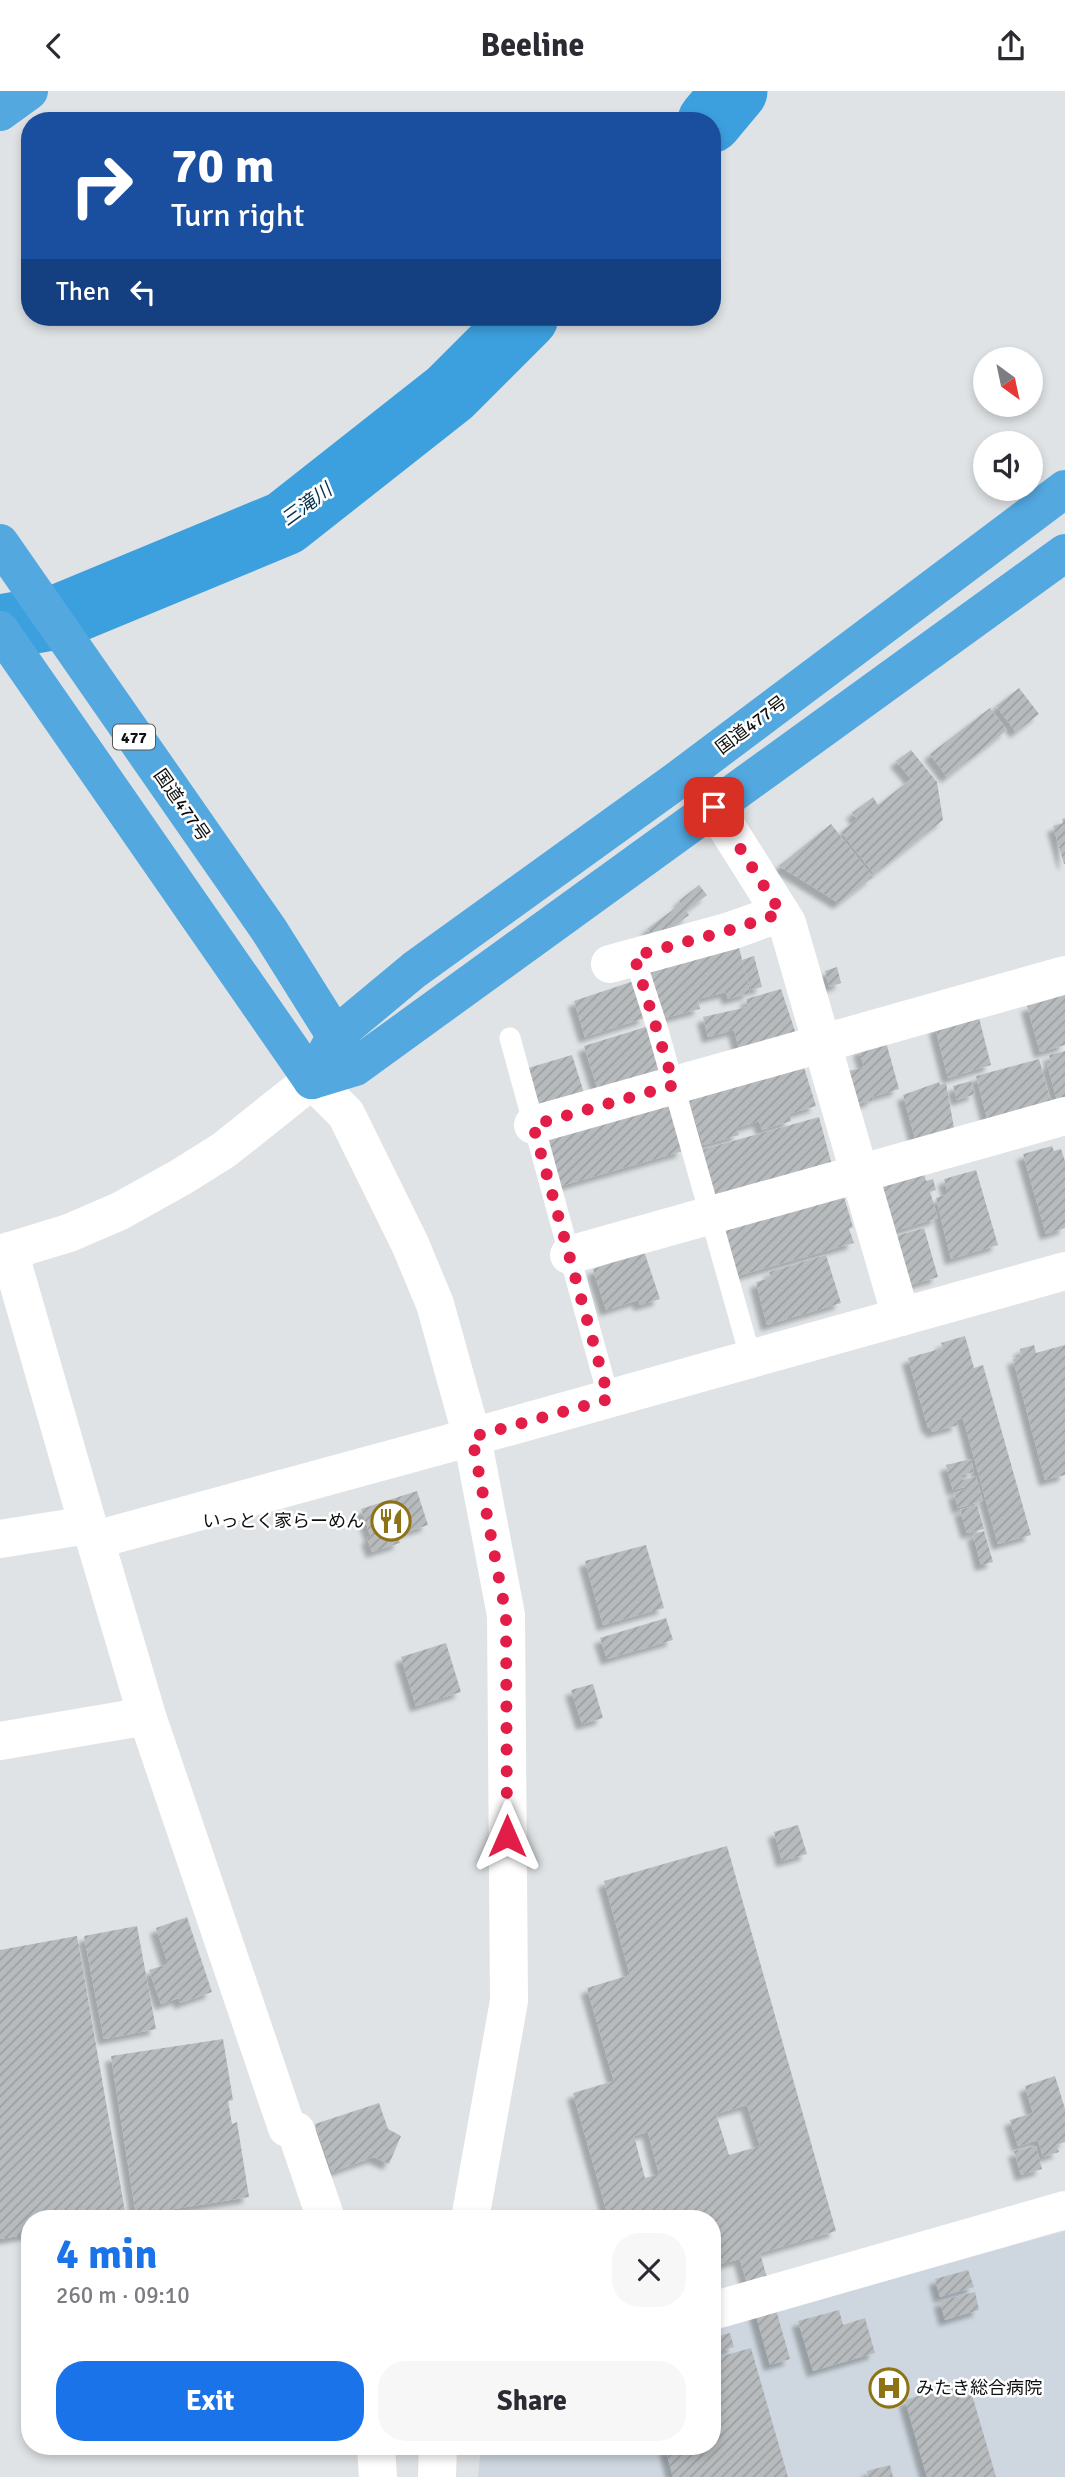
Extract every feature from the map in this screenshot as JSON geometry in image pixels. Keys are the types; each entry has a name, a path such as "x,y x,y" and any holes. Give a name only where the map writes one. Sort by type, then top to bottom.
{"highway":[{"path":"0,112 29,91"},
{"name":"国道477号","path":"345,1051 414,970 553,871 1065,489"},
{"path":"864,641 1043,533 1065,515"},
{"name":"国道477号","path":"0,544 269,930 345,1051"},
{"name":"国道477号","path":"312,1080 345,1051 714,807 1065,553"},
{"name":"477","path":"0,630 312,1080"}],"street":[{"path":"714,807 787,923 901,1317"},
{"path":"622,960 781,913"},
{"path":"533,1125 1065,975"},
{"path":"345,1051 346,1114"},
{"path":"323,2210 296,2131 287,2128 147,1716 5,1252 69,1233 120,1210 181,1177 224,1150 312,1080 346,1114 410,1244 435,1304 472,1437 506,1615 509,2001 472,2210"},
{"path":"569,1255 1065,1116"},
{"path":"0,1539 91,1533 472,1437 1065,1271"},
{"path":"0,1741 147,1716"},
{"path":"721,2308 1065,2210"},
{"path":"377,2455 378,2477"},
{"path":"437,2477 438,2455"}],"lane":[{"path":"622,960 674,1085 751,1359"},
{"path":"510,1038 609,1399"}],"shaded area":[{"name":"みたき総合病院","path":"1065,2231 1065,2477 478,2477 480,2455 721,2455 721,2327"}],"building":[{"path":"1019,688 1039,714 1016,732 996,706"},
{"path":"990,708 1007,730 947,777 930,754"},
{"path":"911,750 937,782 943,820 874,874 841,832 857,819 852,813 873,797 878,805 911,779 896,761"},
{"path":"1065,818 1064,864 1053,826 1063,823 1062,819"},
{"path":"831,824 873,877 839,903 779,866"},
{"path":"699,885 707,895 686,911 689,915 655,940 647,929 681,904 679,901"},
{"path":"738,943 750,993 728,999 726,992 698,999 700,1009 661,1019 647,964"},
{"path":"754,956 762,987 751,990 742,960"},
{"path":"837,967 841,983 829,987 825,971"},
{"path":"634,981 645,1018 585,1037 574,1001"},
{"path":"781,989 796,1034 740,1052 734,1030 708,1037 703,1017 748,1007 746,999"},
{"path":"1065,995 1065,1045 1040,1052 1027,1006"},
{"path":"977,1010 991,1065 948,1078 935,1027"},
{"path":"649,1026 663,1073 599,1093 584,1046"},
{"path":"886,1042 899,1089 858,1104 849,1071 864,1067 859,1049"},
{"path":"1065,1051 1065,1098 1057,1100 1047,1064 1051,1063 1049,1055"},
{"path":"572,1055 585,1096 540,1110 528,1068"},
{"path":"1039,1059 1052,1106 989,1125 976,1076"},
{"path":"803,1064 816,1106 789,1114 791,1121 762,1130 759,1121 737,1128 739,1135 703,1145 688,1096"},
{"path":"971,1081 975,1094 957,1100 953,1086"},
{"path":"939,1082 940,1085 946,1083 954,1128 917,1145 903,1095"},
{"path":"668,1100 683,1151 561,1186 546,1133"},
{"path":"819,1117 832,1165 715,1198 701,1150"},
{"path":"1052,1146 1054,1151 1061,1149 1065,1161 1065,1228 1046,1234 1023,1154"},
{"path":"922,1167 926,1181 933,1179 936,1190 930,1192 938,1218 895,1231 882,1190 887,1188 885,1182"},
{"path":"976,1170 998,1245 951,1259 936,1198 948,1194 944,1179"},
{"path":"844,1197 853,1227 849,1229 854,1243 734,1277 720,1228"},
{"path":"924,1228 938,1277 910,1285 896,1236"},
{"path":"643,1248 660,1299 640,1305 638,1300 606,1310 593,1269 608,1264 607,1260"},
{"path":"826,1255 841,1303 767,1325 756,1282 771,1278 769,1272"},
{"path":"965,1336 974,1368 983,1365 1031,1535 998,1544 963,1418 956,1420 958,1425 932,1432 931,1427 928,1428 908,1358 943,1348 941,1343"},
{"path":"1034,1345 1036,1353 1065,1345 1065,1475 1045,1480 1013,1359 1021,1357 1020,1349"},
{"path":"971,1459 974,1472 961,1475 963,1480 976,1476 983,1501 958,1508 954,1493 965,1487 953,1490 946,1465"},
{"path":"417,1491 428,1525 400,1534 398,1528 395,1529 400,1543 372,1552 367,1538 371,1537 361,1509"},
{"path":"977,1505 984,1529 967,1533 960,1510"},
{"path":"984,1531 993,1562 981,1565 973,1534"},
{"path":"646,1545 664,1608 603,1625 585,1561"},
{"path":"666,1618 673,1640 607,1659 600,1638"},
{"path":"446,1643 461,1692 416,1706 401,1657"},
{"path":"593,1684 603,1718 582,1724 571,1690"},
{"path":"798,1825 807,1854 782,1861 774,1832"},
{"path":"727,1846 836,2231 760,2253 790,2359 770,2365 740,2259 721,2264 721,2210 606,2210 573,2093 614,2081 587,1988 630,1975 604,1881","holes":["747,2105 760,2146 729,2155 716,2114","648,2132 659,2174 645,2178 634,2136"]},
{"path":"187,1917 212,1992 180,2003 179,1998 161,2004 149,1970 168,1964 156,1928"},
{"path":"137,1926 156,2029 104,2039 84,1936"},
{"path":"77,1936 125,2210 21,2210 21,2236 0,2239 0,1950"},
{"path":"223,2039 233,2100 228,2101 232,2124 237,2122 249,2197 167,2210 135,2210 111,2056"},
{"path":"1055,2076 1065,2109 1065,2142 1056,2145 1059,2152 1043,2157 1038,2140 1018,2146 1010,2120 1033,2113 1025,2086"},
{"path":"379,2103 388,2129 401,2136 389,2164 374,2157 332,2172 315,2124"},
{"path":"1036,2146 1042,2169 1021,2175 1014,2151"},
{"path":"968,2270 974,2287 940,2297 935,2279"},
{"path":"975,2292 979,2310 945,2320 940,2301"},
{"path":"839,2310 843,2325 865,2318 875,2353 813,2371 798,2321"},
{"path":"730,2333 734,2347 721,2351 721,2336"},
{"path":"751,2348 788,2477 673,2477 667,2455 721,2455 721,2356"},
{"path":"968,2381 996,2477 927,2477 905,2400"},
{"path":"890,2465 893,2477 868,2477 867,2471"}],"waterway":[{"name":"三滝川","path":"718,112 735,91"},
{"name":"三滝川","path":"0,627 58,617 285,523 450,393 517,326"}],"place":[{"name":"いっとく家らーめん","path":"391,1521"},
{"name":"みたき総合病院","path":"889,2388"}],"route":[{"path":"507,1836 506,1615 472,1437 609,1399 533,1125 674,1085 634,956 781,913 714,807"}]}
